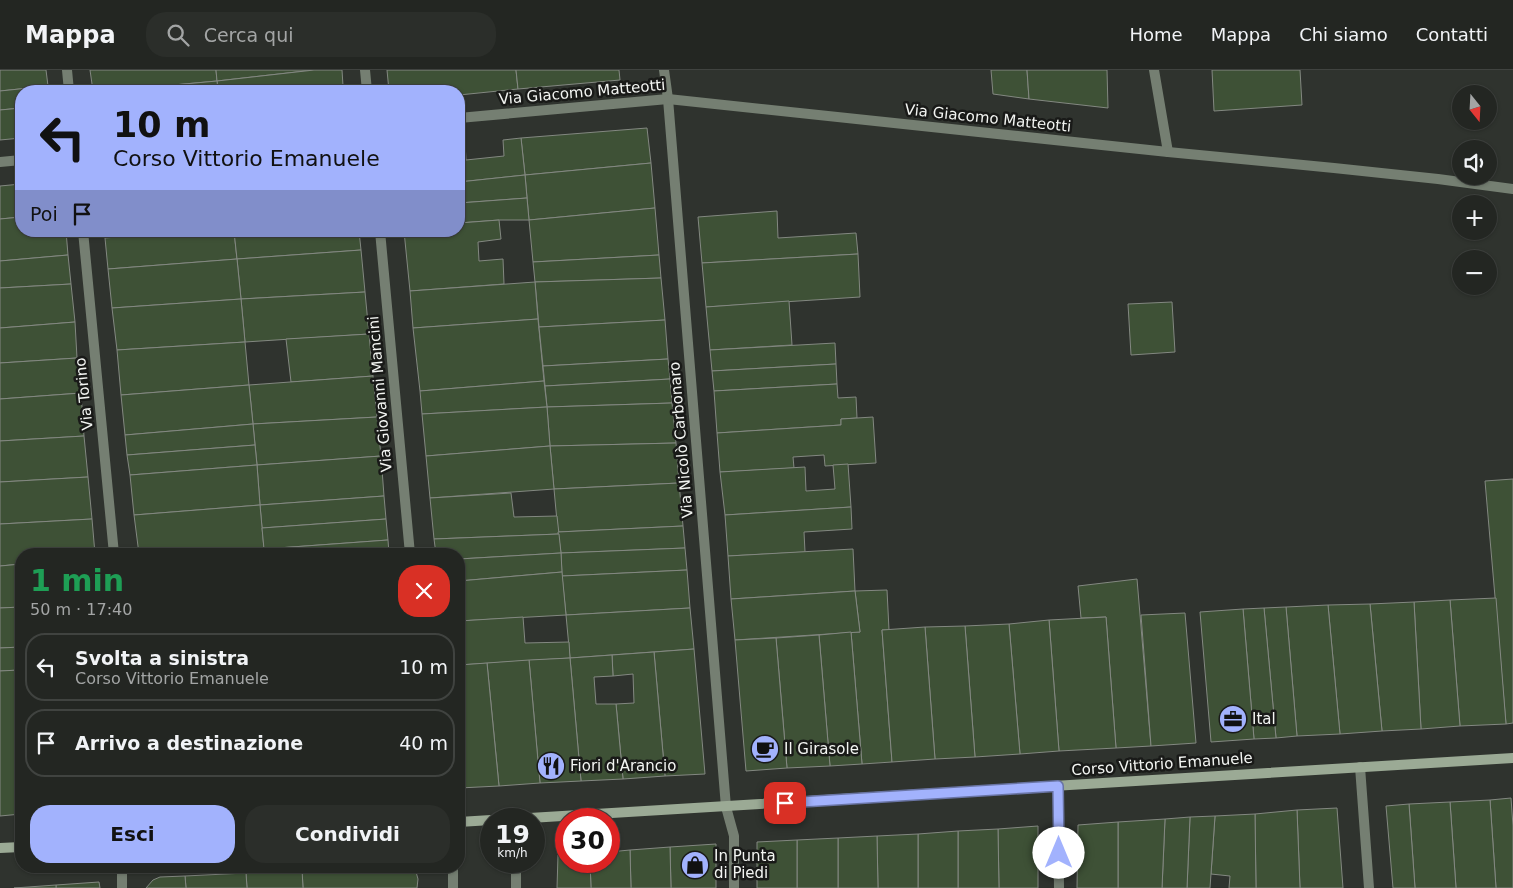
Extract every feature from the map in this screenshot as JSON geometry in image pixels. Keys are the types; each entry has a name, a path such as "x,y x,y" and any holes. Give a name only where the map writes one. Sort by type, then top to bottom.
{"main road":[{"name":"Corso Vittorio Emanuele","path":"545,817 1513,758"},
{"path":"465,822 480,821"},
{"path":"0,848 15,847"}],"street":[{"path":"67,70 68,85"},
{"path":"365,70 366,85"},
{"name":"Via Nicolò Carbonaro","path":"664,70 668,99 726,807 734,836 734,888"},
{"path":"1154,70 1168,152"},
{"name":"Via Giacomo Matteotti","path":"465,117 668,99 1372,172 1513,189"},
{"path":"0,162 15,161"},
{"name":"Via Torino","path":"84,237 113,548"},
{"name":"Via Giovanni Mancini","path":"381,237 409,548"},
{"path":"1360,767 1369,888"},
{"path":"1058,786 1058,888"},
{"path":"122,873 122,888"},
{"path":"453,888 454,873"},
{"path":"516,873 516,888"}],"building":[{"path":"0,70 46,70 48,85 15,85 15,89 0,91"},
{"path":"90,70 216,70 217,81 173,85 92,85"},
{"path":"216,70 314,70 217,81"},
{"path":"314,70 342,70 343,85 217,85 217,81"},
{"path":"387,70 516,70 518,89 465,94 465,85 388,85"},
{"path":"516,70 619,70 620,80 518,89"},
{"path":"991,70 1027,70 1029,99 993,94"},
{"path":"1027,70 1107,70 1108,108 1029,99"},
{"path":"1212,70 1300,70 1302,105 1214,111"},
{"path":"217,81 217,85 173,85"},
{"path":"15,89 15,109 0,110 0,91"},
{"path":"15,109 15,139 0,140 0,110"},
{"path":"647,128 651,163 525,175 521,138"},
{"path":"521,138 525,175 465,181 465,143 466,160 504,156 503,140"},
{"path":"651,163 655,208 529,220 525,175"},
{"path":"525,175 527,198 465,203 465,181"},
{"path":"15,185 15,218 0,219 0,186"},
{"path":"527,198 529,220 465,223 465,203"},
{"path":"655,208 659,255 533,262 529,220"},
{"path":"777,211 778,238 856,233 858,254 702,263 698,217"},
{"path":"15,218 15,237 66,237 68,255 0,261 0,219"},
{"path":"499,220 501,239 478,242 479,261 503,259 504,284 410,291 405,237 465,237 465,223"},
{"path":"235,237 237,259 108,269 105,238"},
{"path":"235,237 360,237 361,250 237,259"},
{"path":"361,250 365,292 241,299 237,259"},
{"path":"858,254 860,297 706,307 702,263"},
{"path":"68,255 71,284 0,288 0,261"},
{"path":"659,255 661,278 535,282 533,262"},
{"path":"237,259 241,299 112,308 108,269"},
{"path":"661,278 665,320 539,327 535,282"},
{"path":"535,282 538,319 413,328 410,291"},
{"path":"71,284 75,322 0,328 0,288"},
{"path":"365,292 369,334 245,342 241,299"},
{"path":"241,299 245,342 117,350 112,308"},
{"path":"789,301 792,345 710,350 706,307"},
{"path":"1172,302 1175,352 1131,355 1128,304"},
{"path":"538,319 544,381 420,391 413,328"},
{"path":"665,320 668,359 543,366 539,327"},
{"path":"75,322 77,358 0,363 0,328"},
{"path":"369,334 373,376 291,382 286,339"},
{"path":"245,342 249,385 121,395 117,350"},
{"path":"835,343 836,364 712,371 710,350"},
{"path":"77,358 81,393 0,399 0,363"},
{"path":"668,359 670,379 545,386 543,366"},
{"path":"836,364 837,384 714,391 712,371"},
{"path":"373,376 377,417 253,424 249,385"},
{"path":"670,379 672,403 547,407 545,386"},
{"path":"544,381 547,407 422,414 420,391"},
{"path":"837,384 838,398 856,397 857,418 841,419 841,425 717,433 714,391"},
{"path":"249,385 253,424 125,435 121,395"},
{"path":"81,393 84,436 0,441 0,399"},
{"path":"672,403 676,443 550,446 547,407"},
{"path":"547,407 550,446 426,456 422,414"},
{"path":"377,417 381,456 257,465 253,424"},
{"path":"873,417 876,463 825,466 824,455 793,457 794,468 720,472 717,433 841,425 841,419"},
{"path":"253,424 255,445 127,455 125,435"},
{"path":"84,436 88,477 0,482 0,441"},
{"path":"676,443 679,483 554,489 550,446"},
{"path":"255,445 257,465 130,475 127,455"},
{"path":"550,446 554,489 430,498 426,456"},
{"path":"381,456 384,496 260,505 257,465"},
{"path":"848,464 851,507 725,515 720,472 805,467 806,491 835,489 833,465"},
{"path":"257,465 260,505 134,515 130,475"},
{"path":"88,477 92,519 0,524 0,482"},
{"path":"1513,479 1513,723 1506,724 1485,481"},
{"path":"679,483 683,526 558,532 554,489"},
{"path":"511,493 514,517 557,516 559,534 434,539 430,498"},
{"path":"384,496 386,519 262,528 260,505"},
{"path":"260,505 264,548 138,548 134,515"},
{"path":"851,507 852,529 804,532 805,552 728,556 725,515"},
{"path":"92,519 94,548 15,548 15,565 0,566 0,524"},
{"path":"386,519 388,540 264,548 262,528"},
{"path":"683,526 685,548 561,553 558,532"},
{"path":"559,534 561,553 465,559 465,548 435,548 434,539"},
{"path":"388,540 389,548 278,548"},
{"path":"685,548 687,570 562,576 561,553"},
{"path":"853,549 855,591 731,599 728,556"},
{"path":"561,553 562,572 465,580 465,559"},
{"path":"15,565 15,607 0,608 0,566"},
{"path":"687,570 690,608 566,615 562,576"},
{"path":"562,572 566,615 465,621 465,580"},
{"path":"1137,579 1151,746 1116,748 1106,617 1081,618 1078,586"},
{"path":"887,590 889,630 882,630 892,762 862,764 851,632 860,632 855,591"},
{"path":"855,591 860,632 735,640 731,599"},
{"path":"1496,598 1506,724 1460,726 1450,600"},
{"path":"1450,600 1460,726 1421,729 1414,602"},
{"path":"1414,602 1421,729 1382,731 1370,604"},
{"path":"1370,604 1382,731 1340,734 1328,605"},
{"path":"1328,605 1340,734 1297,736 1286,607"},
{"path":"15,607 15,647 0,648 0,608"},
{"path":"1286,607 1297,736 1276,738 1264,608"},
{"path":"690,608 694,649 570,658 566,615"},
{"path":"1264,608 1276,738 1254,739 1243,609"},
{"path":"1243,609 1254,739 1211,742 1200,612"},
{"path":"1185,613 1196,743 1151,746 1141,615"},
{"path":"523,617 525,643 569,642 570,658 465,665 465,621"},
{"path":"1106,617 1116,748 1059,751 1049,620"},
{"path":"1049,620 1059,751 1020,754 1009,624"},
{"path":"1009,624 1020,754 975,757 965,626"},
{"path":"965,626 975,757 935,759 925,627"},
{"path":"925,627 935,759 892,762 882,630"},
{"path":"851,632 862,764 830,766 819,635"},
{"path":"819,635 830,766 787,768 776,638"},
{"path":"776,638 787,768 746,771 735,640"},
{"path":"15,647 15,670 0,671 0,648"},
{"path":"694,649 705,774 665,776 654,652"},
{"path":"654,652 665,776 623,779 616,704 634,703 633,674 613,676 612,655"},
{"path":"612,655 613,676 594,677 596,704 616,704 623,779 581,781 570,658"},
{"path":"570,658 581,781 540,783 529,660"},
{"path":"529,660 540,783 499,786 487,663"},
{"path":"487,663 499,786 465,788 465,665"},
{"path":"15,670 15,815 0,816 0,671"},
{"path":"1511,798 1513,888 1496,888 1490,800"},
{"path":"1490,800 1496,888 1456,888 1450,802"},
{"path":"1450,802 1456,888 1415,888 1409,804"},
{"path":"1409,804 1415,888 1393,888 1386,806"},
{"path":"1337,808 1343,888 1300,888 1297,810"},
{"path":"1297,810 1300,888 1256,888 1255,814"},
{"path":"1255,814 1256,888 1229,888 1230,876 1211,874 1215,816"},
{"path":"1215,816 1210,888 1187,888 1190,817"},
{"path":"1190,817 1187,888 1162,888 1165,819"},
{"path":"1165,819 1162,888 1118,888 1118,822"},
{"path":"1118,822 1118,888 1077,888 1078,825"},
{"path":"1038,826 1038,888 999,888 998,829"},
{"path":"998,829 999,888 958,888 958,831"},
{"path":"958,831 958,888 918,888 918,834"},
{"path":"918,834 918,888 878,888 877,836"},
{"path":"877,836 878,888 838,888 838,838"},
{"path":"838,838 838,888 797,888 797,840"},
{"path":"797,840 797,888 757,888 757,842"},
{"path":"716,844 716,888 671,888 670,847"},
{"path":"670,847 671,888 631,888 630,850"},
{"path":"630,850 631,888 591,888 590,873 620,873 620,851"},
{"path":"246,873 302,873 303,888 247,888"},
{"path":"246,873 247,888 186,888 185,876"},
{"path":"302,873 416,873 418,879 417,888 303,888"},
{"path":"557,873 590,873 591,888 557,888"},
{"path":"185,876 186,888 146,888 153,880 160,877"},
{"path":"99,882 100,888 56,888 56,885"},
{"path":"56,885 56,888 14,888"}],"place":[{"name":"Ital","path":"1233,719"},
{"name":"Il Girasole","path":"765,749"},
{"name":"Fiori d'Arancio","path":"551,766"},
{"name":"In Punta di Piedi","path":"695,865"}],"route":[{"path":"785,803 1058,786 1059,853"}]}
